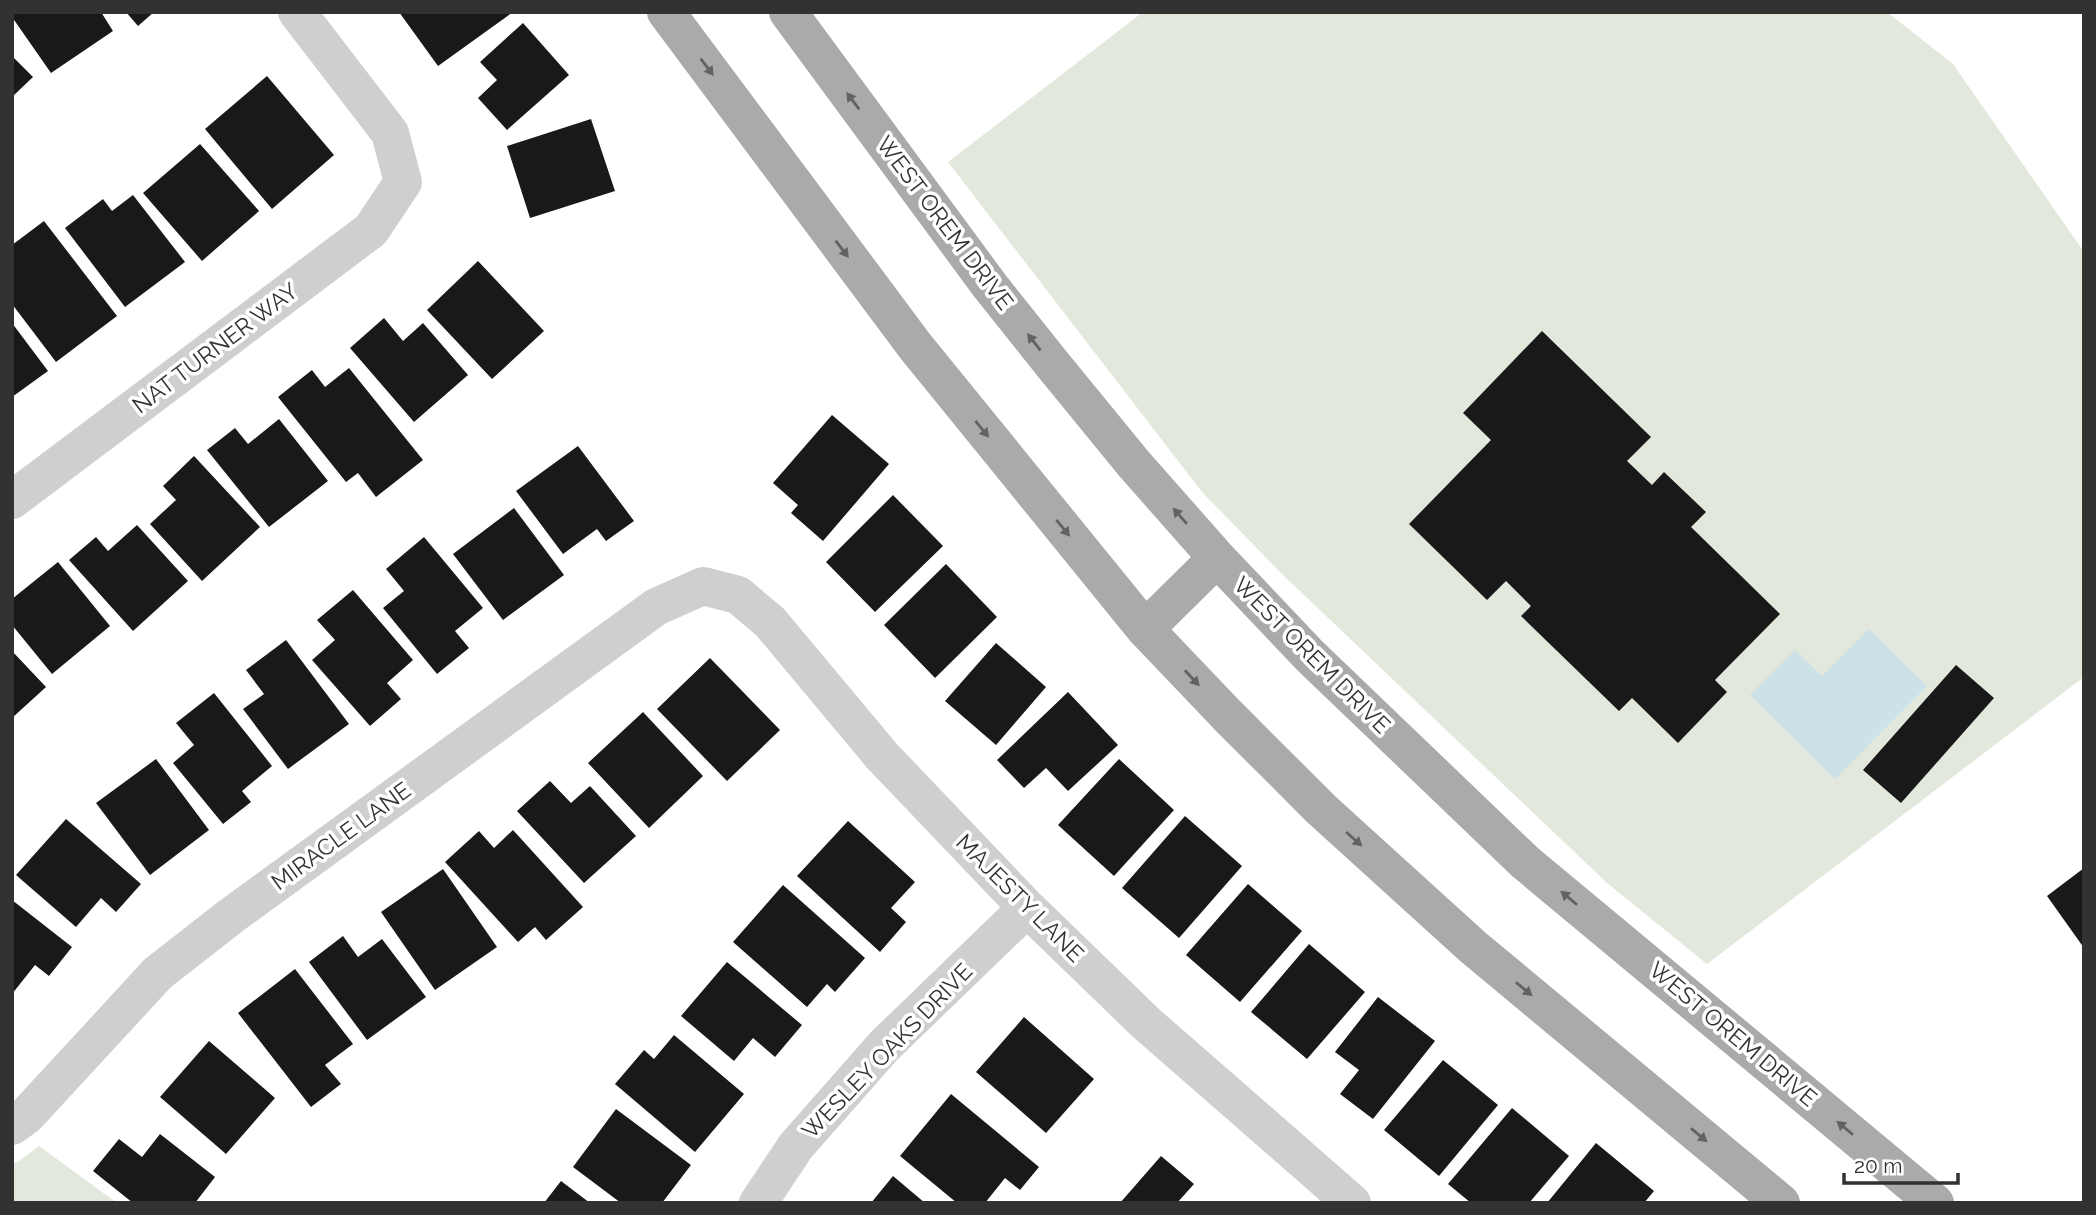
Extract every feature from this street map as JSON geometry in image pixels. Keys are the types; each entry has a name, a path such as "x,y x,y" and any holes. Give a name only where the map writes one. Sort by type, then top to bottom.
{"main road":[{"path":"666,12 915,346 1145,629 1321,809 1463,938 1780,1203"},
{"name":"WEST OREM DRIVE","path":"788,12 990,286 1134,464 1217,558 1368,713 1525,862 1935,1203"},
{"path":"1145,629 1217,558"}],"street":[{"name":"NAT TURNER WAY","path":"12,500 371,230 403,183 390,133 297,12"},
{"name":"MAJESTY LANE","path":"703,586 738,595 770,622 882,756 1027,908 1146,1023 1352,1203"},
{"name":"MIRACLE LANE","path":"12,1126 26,1116 159,973 231,916 656,607 703,586"},
{"name":"WESLEY OAKS DRIVE","path":"758,1203 796,1146 884,1046 1027,908"}],"shaded area":[{"path":"1143,12 1887,12 1953,64 2084,252 2084,677 1707,964 1607,883 1283,575 1202,492 948,162"},
{"path":"1869,629 1927,686 1835,779 1750,695 1795,650 1822,676"},
{"path":"39,1146 117,1203 12,1203 12,1163 18,1162"}],"building":[{"path":"12,12 101,12 113,31 51,73 12,17"},
{"path":"126,12 154,12 138,26"},
{"path":"399,12 513,12 438,66"},
{"path":"523,23 569,75 507,130 478,98 497,80 480,62"},
{"path":"12,56 33,77 12,97"},
{"path":"267,76 334,155 272,209 205,129"},
{"path":"591,119 615,191 530,218 507,146"},
{"path":"200,144 259,211 202,261 143,193"},
{"path":"133,195 185,262 125,307 65,228 103,199 112,211"},
{"path":"44,221 117,316 56,362 12,304 12,245"},
{"path":"478,261 544,331 492,379 427,310"},
{"path":"384,318 403,341 423,323 468,375 414,422 350,348"},
{"path":"12,323 48,371 12,397"},
{"path":"1542,331 1651,437 1627,461 1652,485 1664,472 1706,512 1691,527 1780,614 1715,680 1727,692 1678,743 1632,698 1619,711 1521,616 1531,606 1506,581 1487,600 1409,524 1491,440 1463,413"},
{"path":"349,368 423,460 376,497 358,473 346,482 278,397 312,370 325,387"},
{"path":"832,415 889,464 823,541 791,513 798,505 773,483"},
{"path":"279,419 328,481 269,527 207,450 235,428 248,444"},
{"path":"578,446 634,521 606,541 597,529 563,554 516,491"},
{"path":"194,456 260,527 202,581 150,524 176,500 163,486"},
{"path":"893,495 943,546 875,612 826,562"},
{"path":"514,508 564,575 503,620 453,554"},
{"path":"137,525 188,581 133,631 69,560 96,537 108,551"},
{"path":"424,537 483,608 455,631 469,648 437,674 383,608 404,591 386,569"},
{"path":"58,562 110,626 52,674 12,625 12,599"},
{"path":"946,564 997,617 935,678 884,625"},
{"path":"353,590 413,660 387,683 401,699 370,726 312,660 335,640 317,620"},
{"path":"286,640 349,724 288,769 243,709 264,694 246,670"},
{"path":"996,643 1046,687 996,745 945,701"},
{"path":"12,651 46,687 12,718"},
{"path":"710,658 780,730 727,781 657,709"},
{"path":"1956,665 1994,698 1901,803 1863,770"},
{"path":"1068,692 1118,745 1068,791 1046,768 1024,788 997,760"},
{"path":"214,693 272,766 242,791 251,802 223,824 173,763 194,745 176,723"},
{"path":"643,712 703,776 649,828 588,763"},
{"path":"156,759 209,830 150,875 96,803"},
{"path":"1119,759 1174,810 1114,876 1058,825"},
{"path":"550,781 571,803 590,786 636,836 584,883 517,811"},
{"path":"1185,816 1242,866 1179,938 1122,888"},
{"path":"66,819 141,884 116,912 101,898 76,927 16,875"},
{"path":"848,821 915,882 891,908 906,922 880,952 797,876"},
{"path":"513,830 583,907 546,940 535,927 518,942 445,862 479,831 494,848"},
{"path":"2084,868 2084,948 2047,896"},
{"path":"443,869 497,947 435,990 381,912"},
{"path":"1248,884 1302,931 1240,1002 1186,955"},
{"path":"783,885 865,958 835,992 827,984 807,1007 733,942"},
{"path":"12,900 72,947 49,976 35,965 12,994"},
{"path":"343,936 358,957 382,939 426,997 367,1040 309,962"},
{"path":"1309,944 1365,992 1307,1059 1251,1012"},
{"path":"727,962 802,1025 775,1057 753,1038 734,1061 681,1016"},
{"path":"295,969 353,1044 325,1065 341,1084 311,1107 238,1013"},
{"path":"1378,997 1435,1041 1373,1119 1340,1094 1359,1070 1335,1052"},
{"path":"1024,1017 1094,1079 1046,1133 976,1072"},
{"path":"674,1035 744,1094 695,1152 615,1084 644,1050 654,1059"},
{"path":"209,1041 275,1098 226,1154 160,1097"},
{"path":"1443,1060 1498,1105 1439,1176 1384,1130"},
{"path":"951,1094 1039,1167 1020,1190 1005,1178 985,1203 957,1203 900,1156"},
{"path":"1512,1108 1569,1156 1529,1203 1471,1203 1448,1184"},
{"path":"616,1109 691,1165 662,1203 621,1203 573,1167"},
{"path":"160,1134 215,1177 195,1203 133,1203 93,1171 119,1139 142,1157"},
{"path":"1596,1143 1654,1191 1644,1203 1547,1203"},
{"path":"1161,1156 1194,1184 1177,1203 1120,1203"},
{"path":"893,1176 925,1203 871,1203"},
{"path":"561,1181 590,1203 544,1203"}]}
